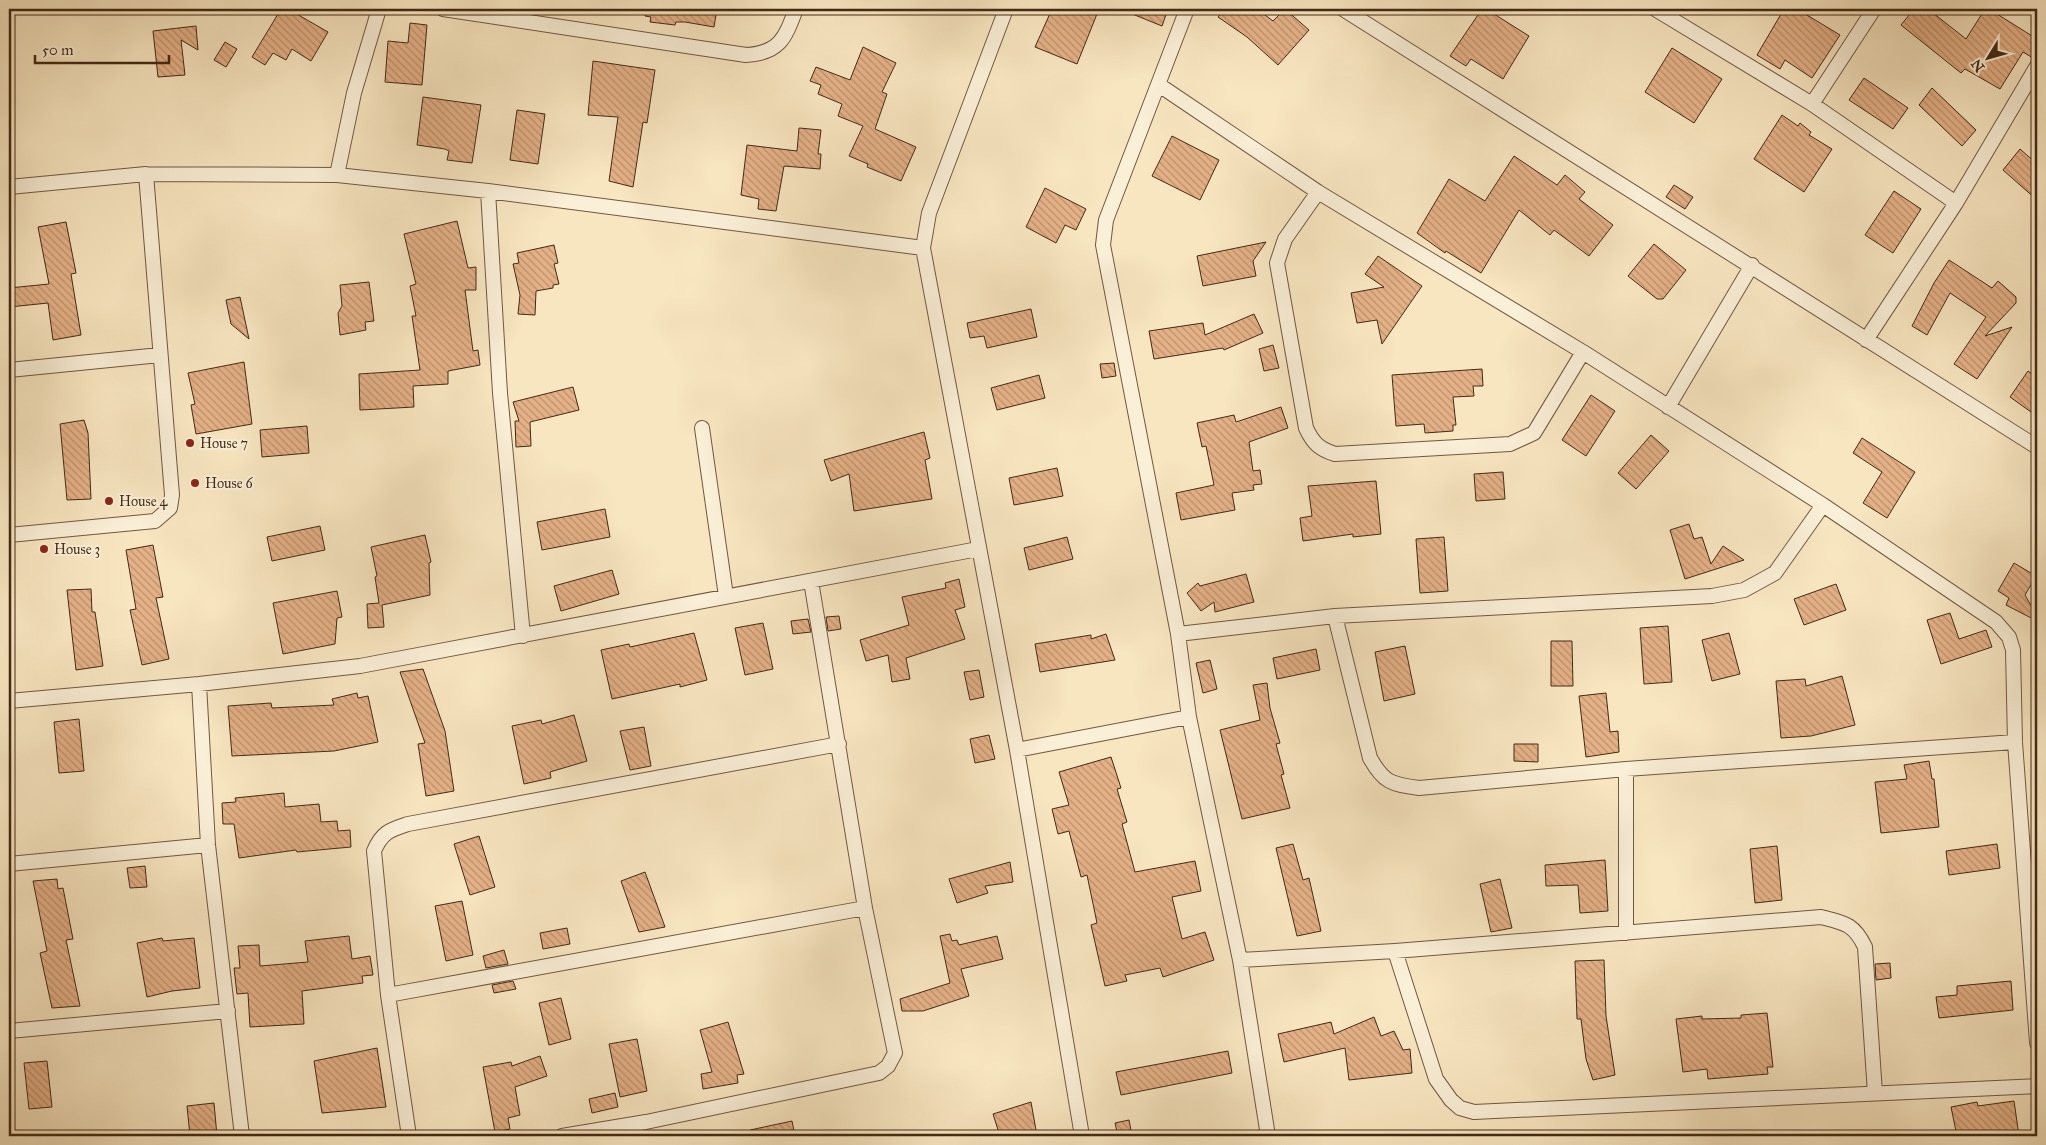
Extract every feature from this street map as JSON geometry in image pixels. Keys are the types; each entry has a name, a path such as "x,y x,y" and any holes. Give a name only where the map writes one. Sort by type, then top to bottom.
{"street":[{"path":"336,175 354,93 379,9"},
{"path":"442,9 746,55 762,54 775,47 786,37 796,9"},
{"path":"1006,9 929,213 923,248 978,549 1018,750 1082,1136"},
{"path":"1187,9 1106,220 1102,245 1178,634 1189,717 1240,960 1268,1136"},
{"path":"1343,9 1752,265 1866,340 2037,447"},
{"path":"1655,9 1812,104 1956,203"},
{"path":"1812,104 1874,9"},
{"path":"1866,340 1956,203 2037,66"},
{"path":"1159,86 1318,192 1583,352 1823,505 1996,622 2009,637 2013,650 2015,742 2037,1043"},
{"path":"9,535 155,520 165,514 170,508 172,495 146,174"},
{"path":"9,187 146,174 336,175 488,191 923,248"},
{"path":"488,191 500,393 523,636"},
{"path":"1318,192 1285,240 1277,263 1306,428 1313,443 1323,450 1335,454 1345,454 1510,444 1534,432 1583,352"},
{"path":"1668,407 1752,265"},
{"path":"9,370 160,355"},
{"path":"702,428 726,596"},
{"path":"1178,634 1335,616 1712,596 1744,590 1775,573 1823,505"},
{"path":"9,700 199,684 360,666 978,549"},
{"path":"562,1136 647,1129 879,1072 888,1066 895,1052 865,908 811,581"},
{"path":"1335,616 1370,758 1379,776 1396,785 1419,788 1626,770 2015,742"},
{"path":"199,684 208,845 242,1136"},
{"path":"1018,750 1189,717"},
{"path":"409,1136 388,996 374,851 379,838 390,830 418,822 839,744"},
{"path":"1626,770 1626,933"},
{"path":"9,864 208,845"},
{"path":"388,996 865,908"},
{"path":"1240,960 1395,951 1821,917 1842,922 1857,930 1865,946 1875,1093"},
{"path":"1395,951 1436,1079 1451,1100 1460,1108 1474,1112 2037,1086"},
{"path":"9,1031 228,1011"}],"building":[{"path":"281,9 288,9 328,32 311,61 292,49 286,60 273,53 265,65 252,57"},
{"path":"646,9 717,9 714,27 685,22 676,22 675,25 650,22 651,17 645,16"},
{"path":"1052,9 1099,9 1077,64 1035,47"},
{"path":"1120,9 1168,9 1162,26"},
{"path":"1225,9 1257,9 1273,21 1285,9 1309,30 1278,65 1247,37 1218,17"},
{"path":"1482,9 1486,9 1529,36 1503,79 1471,59 1466,66 1450,56"},
{"path":"1784,9 1797,9 1840,35 1812,78 1785,60 1780,69 1757,55"},
{"path":"1914,9 1928,9 1966,39 1985,9 1989,9 2037,39 2037,57 2033,58 2023,52 2000,89 1965,69 1961,73 1901,25"},
{"path":"410,23 427,25 422,85 385,82 388,41 408,43"},
{"path":"196,26 198,50 181,40 185,75 158,77 153,31"},
{"path":"225,42 237,49 226,67 214,60"},
{"path":"863,47 896,63 882,92 887,94 875,129 916,147 901,181 867,167 868,164 849,156 863,126 838,116 842,104 818,94 821,85 810,81 816,67 850,80"},
{"path":"1672,48 1722,79 1694,123 1645,92"},
{"path":"593,61 655,70 647,123 643,122 633,187 609,181 618,117 588,115"},
{"path":"1864,78 1908,108 1893,129 1849,100"},
{"path":"1932,88 1976,130 1962,146 1919,105"},
{"path":"423,97 481,105 472,163 447,160 449,151 445,149 417,145"},
{"path":"517,110 545,114 538,164 510,160"},
{"path":"1782,115 1798,126 1800,123 1811,132 1809,135 1832,149 1804,192 1754,159"},
{"path":"799,128 821,130 818,154 821,154 820,169 784,166 776,211 758,209 759,199 741,195 747,145 797,151"},
{"path":"1172,136 1219,160 1200,200 1152,176"},
{"path":"2020,149 2037,164 2037,200 2003,170"},
{"path":"1514,156 1557,185 1565,175 1585,192 1579,199 1613,225 1589,256 1554,230 1550,235 1519,210 1481,273 1446,251 1445,253 1417,233 1449,179 1485,201"},
{"path":"1674,185 1693,197 1685,209 1666,197"},
{"path":"1045,188 1086,209 1076,230 1065,225 1056,243 1026,227"},
{"path":"1894,191 1921,209 1893,253 1865,235"},
{"path":"457,221 468,268 476,267 476,290 465,290 473,351 478,350 480,365 448,371 448,384 413,386 414,407 360,410 359,374 420,370 412,316 416,316 410,286 416,284 404,234"},
{"path":"66,222 76,273 71,274 81,335 53,340 48,303 9,307 9,288 49,284 38,227"},
{"path":"1266,242 1253,261 1256,276 1203,286 1197,256"},
{"path":"1654,244 1686,270 1663,299 1657,299 1628,276"},
{"path":"554,245 558,263 554,264 559,284 553,285 553,288 536,291 535,315 518,314 520,295 513,264 519,263 517,253"},
{"path":"1378,256 1422,286 1382,344 1377,320 1357,323 1351,293 1384,287 1365,274"},
{"path":"1949,260 1992,288 1998,281 2016,297 2016,303 1985,336 2012,327 1977,379 1954,364 1986,317 1950,293 1927,335 1912,326 1934,283"},
{"path":"369,282 374,321 365,322 366,330 340,335 338,313 342,306 340,285"},
{"path":"240,297 249,339 231,324 226,300"},
{"path":"1031,309 1037,337 987,348 984,336 970,338 967,323"},
{"path":"1254,314 1263,333 1224,350 1223,348 1154,359 1149,331 1203,323 1205,335"},
{"path":"1273,345 1279,368 1264,371 1259,349"},
{"path":"244,362 252,424 196,434 191,405 195,404 188,373"},
{"path":"1114,363 1116,376 1102,378 1100,364"},
{"path":"1482,369 1483,386 1473,386 1474,396 1453,397 1456,425 1453,425 1453,431 1425,433 1424,424 1396,426 1392,375"},
{"path":"2028,371 2037,378 2037,403 2031,412 2010,397"},
{"path":"1039,375 1045,398 997,410 991,388"},
{"path":"573,387 579,410 530,422 531,446 516,447 515,421 519,421 513,402"},
{"path":"1591,395 1615,411 1586,456 1562,440"},
{"path":"1281,407 1288,428 1249,442 1253,471 1260,470 1262,484 1253,485 1254,490 1232,493 1235,510 1181,520 1176,493 1214,485 1206,446 1202,447 1197,423 1234,415 1236,422"},
{"path":"84,420 88,433 91,499 67,500 60,424"},
{"path":"307,426 309,453 262,457 260,430"},
{"path":"924,432 930,458 925,460 932,499 854,511 849,474 831,481 824,460"},
{"path":"1651,435 1669,451 1636,489 1618,473"},
{"path":"1862,438 1915,472 1887,518 1863,503 1882,472 1853,453"},
{"path":"1057,468 1063,496 1014,505 1009,478"},
{"path":"1503,472 1505,499 1476,501 1474,474"},
{"path":"1376,481 1381,534 1353,537 1353,534 1303,541 1300,518 1312,516 1308,486"},
{"path":"605,509 610,537 542,550 537,522"},
{"path":"1689,524 1694,539 1702,537 1711,564 1723,546 1744,560 1685,579 1670,530"},
{"path":"320,526 325,550 272,561 267,537"},
{"path":"425,535 431,562 429,563 430,595 382,605 384,627 368,628 367,604 379,603 375,577 377,576 371,547"},
{"path":"1067,537 1073,559 1029,570 1024,548"},
{"path":"1444,537 1448,591 1420,593 1416,539"},
{"path":"153,545 163,597 156,598 169,659 142,665 130,610 136,609 126,550"},
{"path":"2014,563 2036,576 2025,595 2037,616 2037,621 2006,605 2009,598 1998,591"},
{"path":"612,570 619,594 561,611 554,586"},
{"path":"1246,574 1254,602 1215,612 1214,602 1201,611 1187,593 1198,583 1200,586"},
{"path":"959,579 965,607 955,610 965,639 906,658 910,679 892,682 888,655 866,661 860,640 909,625 902,597 946,588 945,583"},
{"path":"1836,584 1846,610 1804,625 1794,599"},
{"path":"91,589 92,612 95,612 103,666 76,670 67,590"},
{"path":"337,591 342,617 337,618 335,644 283,654 273,603"},
{"path":"1950,613 1959,639 1986,630 1992,647 1941,664 1927,620"},
{"path":"839,616 841,629 828,631 826,617"},
{"path":"808,619 811,632 793,634 791,621"},
{"path":"763,623 773,669 745,675 735,628"},
{"path":"1668,626 1672,682 1644,684 1640,628"},
{"path":"694,633 707,680 680,687 680,684 612,699 601,650 629,644 630,647"},
{"path":"1729,633 1740,674 1712,681 1702,640"},
{"path":"1106,634 1115,660 1040,672 1035,644 1091,635 1091,639"},
{"path":"1551,641 1572,641 1573,686 1551,686"},
{"path":"1405,646 1415,694 1384,701 1375,652"},
{"path":"1316,649 1320,670 1277,679 1273,658"},
{"path":"1210,660 1217,689 1203,693 1196,663"},
{"path":"423,669 445,731 454,791 426,796 418,744 425,743 400,672"},
{"path":"979,670 984,697 970,700 964,672"},
{"path":"1842,676 1855,725 1811,736 1781,738 1776,681 1805,679 1806,686"},
{"path":"1267,683 1270,708 1280,743 1276,744 1284,774 1281,775 1290,808 1242,819 1220,730 1260,720 1253,685"},
{"path":"357,693 358,698 368,696 378,742 334,751 232,756 228,706 271,703 272,708 334,705 332,699"},
{"path":"1606,693 1610,732 1618,731 1619,752 1586,757 1579,696"},
{"path":"574,715 587,761 550,772 551,778 524,784 512,726 541,720 542,724"},
{"path":"79,719 84,771 59,773 54,722"},
{"path":"644,727 651,766 630,770 620,731"},
{"path":"989,735 995,759 975,763 970,739"},
{"path":"1514,744 1538,744 1538,762 1514,761"},
{"path":"1111,757 1121,788 1117,789 1127,822 1122,824 1135,872 1195,861 1201,891 1172,897 1182,939 1205,932 1214,960 1163,977 1160,968 1125,975 1127,981 1105,986 1091,925 1097,923 1087,875 1081,877 1069,831 1058,834 1052,809 1069,805 1059,772"},
{"path":"1929,761 1932,779 1934,779 1939,827 1881,833 1875,782 1907,779 1904,765"},
{"path":"284,793 285,807 319,804 321,822 337,821 338,831 350,830 351,847 297,852 296,850 239,858 234,824 223,824 222,803 236,802 235,798"},
{"path":"479,836 495,887 470,895 454,844"},
{"path":"1293,844 1303,880 1309,878 1321,931 1297,936 1276,848"},
{"path":"1997,844 2000,868 1949,875 1946,851"},
{"path":"1777,846 1782,900 1755,903 1750,849"},
{"path":"1605,860 1608,911 1580,913 1578,885 1546,886 1545,865"},
{"path":"1010,862 1013,882 985,886 988,893 957,903 949,879"},
{"path":"145,866 147,887 130,888 127,868"},
{"path":"645,872 665,927 639,932 621,881"},
{"path":"57,879 58,889 63,888 73,939 66,940 80,1006 52,1008 40,953 47,951 33,881"},
{"path":"1500,879 1512,928 1491,932 1480,884"},
{"path":"462,901 473,955 446,961 435,906"},
{"path":"567,928 570,944 543,949 540,933"},
{"path":"950,934 952,941 957,940 959,945 997,936 1003,959 961,969 969,996 923,1011 902,1011 900,999 950,983 940,936"},
{"path":"349,936 352,959 370,956 373,975 362,976 363,983 302,991 304,1024 250,1027 248,993 237,994 234,968 240,968 238,946 259,945 260,966 308,962 305,941"},
{"path":"162,938 163,941 194,938 200,988 172,991 147,997 137,943"},
{"path":"504,950 508,964 486,968 483,956"},
{"path":"1604,960 1606,1016 1615,1075 1593,1080 1586,1059 1581,1019 1577,1019 1575,961"},
{"path":"1890,963 1891,978 1876,980 1875,964"},
{"path":"513,981 516,989 494,993 492,985"},
{"path":"2011,981 2013,1010 1939,1018 1936,997 1957,995 1957,986"},
{"path":"561,998 571,1039 549,1045 539,1003"},
{"path":"1767,1013 1773,1067 1767,1067 1768,1074 1708,1079 1707,1069 1683,1072 1676,1019 1702,1016 1702,1019 1741,1018 1741,1015"},
{"path":"1374,1017 1381,1036 1394,1031 1403,1050 1410,1049 1412,1073 1349,1080 1345,1048 1284,1062 1278,1034 1331,1022 1334,1034"},
{"path":"728,1022 744,1074 737,1075 738,1083 703,1089 701,1074 712,1072 700,1030"},
{"path":"637,1039 647,1091 620,1097 609,1044"},
{"path":"377,1048 386,1107 322,1113 314,1061"},
{"path":"1228,1051 1232,1073 1121,1095 1116,1072"},
{"path":"540,1056 547,1076 515,1087 520,1115 508,1118 510,1129 495,1132 483,1067 511,1062 512,1066"},
{"path":"47,1061 52,1107 29,1109 24,1063"},
{"path":"615,1093 618,1107 592,1113 589,1099"},
{"path":"2014,1101 2019,1136 1957,1136 1951,1107 1977,1102 1978,1106"},
{"path":"1031,1102 1037,1136 1000,1136 993,1114"},
{"path":"214,1103 217,1136 190,1136 187,1106"},
{"path":"1129,1120 1132,1136 1118,1136 1115,1123"},
{"path":"792,1121 795,1136 750,1136 750,1130"}],"place":[{"name":"House 7","path":"190,443"},
{"name":"House 6","path":"195,483"},
{"name":"House 4","path":"109,501"},
{"name":"House 3","path":"44,549"}]}
